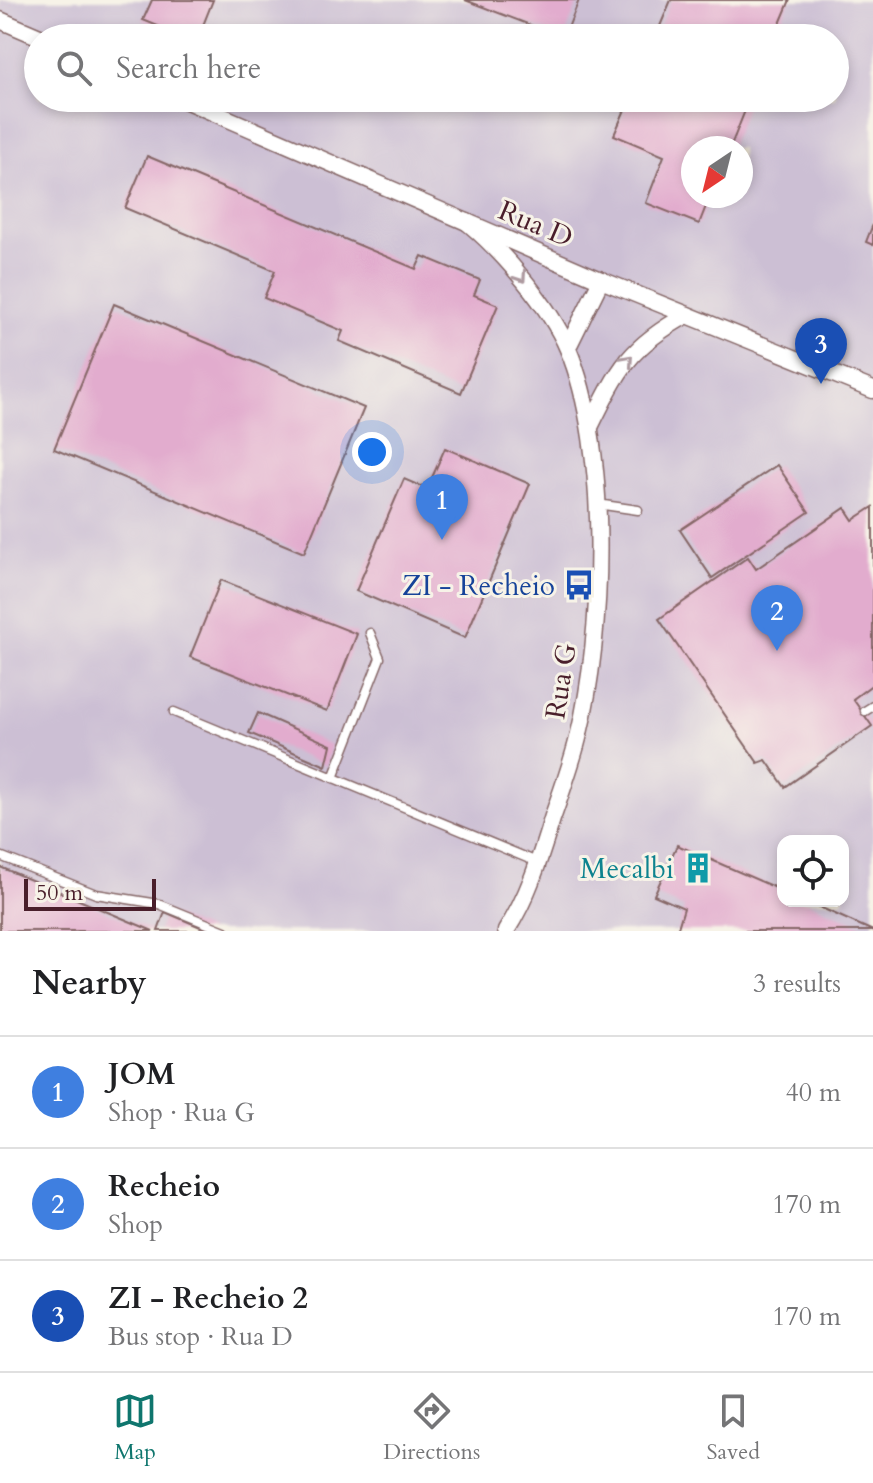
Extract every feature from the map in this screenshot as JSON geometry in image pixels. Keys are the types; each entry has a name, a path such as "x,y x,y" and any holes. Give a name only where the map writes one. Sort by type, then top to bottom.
{"street":[{"path":"0,20 24,30"},
{"name":"Rua D","path":"212,112 601,280 873,390"},
{"name":"Rua G","path":"467,222 515,268 568,347 591,425 596,504 596,613 578,740 538,862 506,931"},
{"path":"568,347 601,280"},
{"path":"591,425 621,365 654,333 687,315"}],"lane":[{"path":"596,504 638,510"},
{"path":"333,778 380,658 370,633"},
{"path":"174,712 538,862"},
{"path":"0,856 96,894 159,904 225,931"}],"shaded area":[{"path":"0,0 873,0 873,931 0,931"}],"building":[{"path":"152,0 213,0 204,24 153,24 143,20"},
{"path":"465,0 579,0 570,24 528,24"},
{"path":"671,0 790,0 780,24 661,24"},
{"path":"624,112 744,112 735,136 681,136 681,208 705,208 699,224 646,203 664,156 614,135"},
{"path":"147,156 416,269 422,256 480,280 474,295 498,305 461,393 339,341 343,331 264,298 275,271 125,208"},
{"path":"873,224 873,245 866,242"},
{"path":"114,304 364,408 304,553 54,449"},
{"path":"445,448 530,484 465,638 356,591 404,479 427,489"},
{"path":"777,465 809,512 712,578 680,530"},
{"path":"873,507 873,684 853,699 872,726 785,787 766,760 758,763 659,619 748,557 756,569 845,508 853,520"},
{"path":"221,580 357,634 327,711 190,657"},
{"path":"258,713 331,745 326,766 249,733"},
{"name":"Mecalbi","path":"677,845 777,888 777,907 819,907 873,931 677,931 684,908 654,895"},
{"path":"0,867 153,931 0,931"},
{"path":"165,912 210,931 158,931"}],"place":[{"name":"ZI - Recheio 2","path":"821,384"},
{"name":"JOM","path":"442,540"},
{"name":"ZI - Recheio","path":"579,585"},
{"name":"Recheio","path":"777,651"},
{"name":"Mecalbi","path":"698,868"}]}
